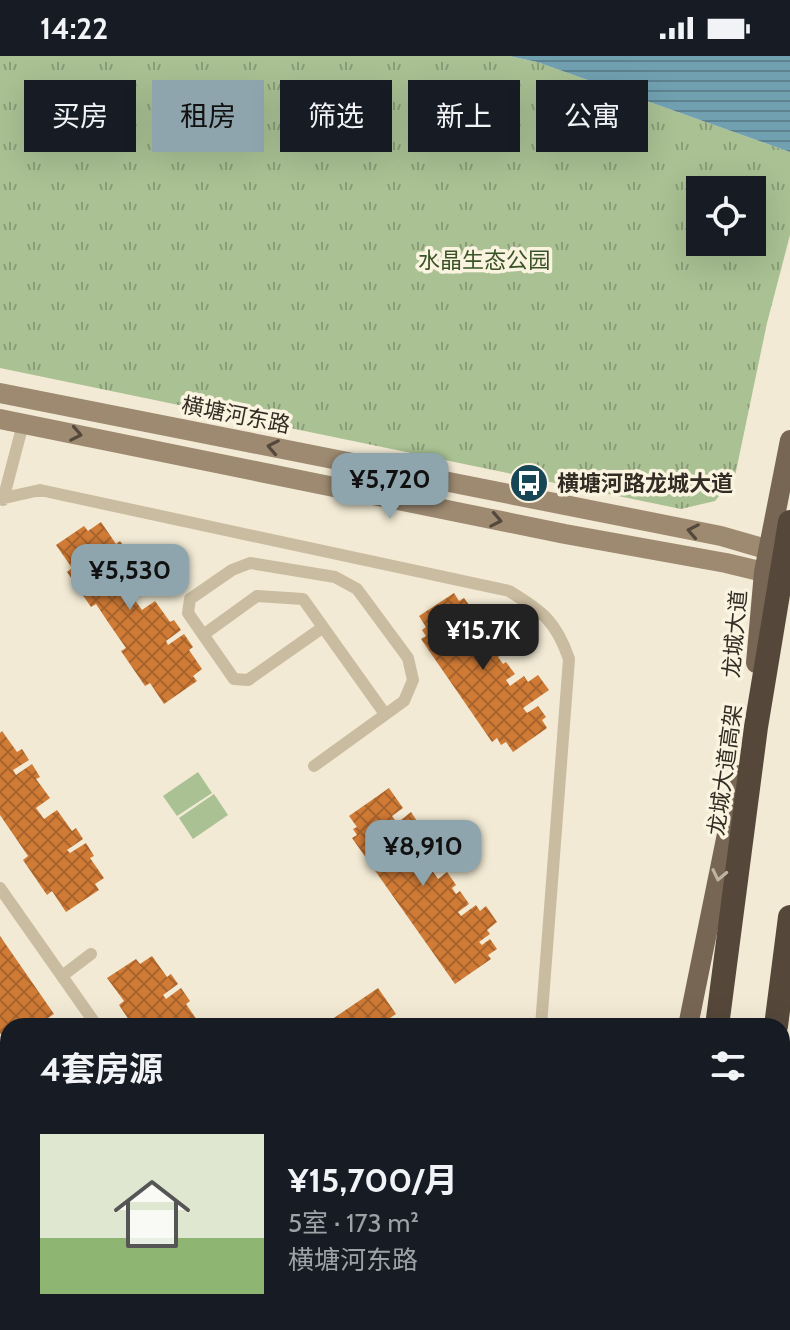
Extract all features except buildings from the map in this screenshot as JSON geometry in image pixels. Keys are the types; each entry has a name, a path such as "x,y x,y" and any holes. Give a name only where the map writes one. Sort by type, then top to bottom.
{"highway":[{"name":"龙城大道高架","path":"718,1018 756,727 790,522"},
{"path":"777,1018 790,917"}],"main road":[{"name":"横塘河东路","path":"0,393 705,533 790,556"},
{"path":"0,419 790,578"},
{"name":"龙城大道","path":"727,1018 764,572 790,440"},
{"path":"690,1018 752,717"}],"lane":[{"path":"23,424 2,499 40,490 509,591 538,608 560,635 569,659 542,1018"},
{"path":"314,766 404,701 413,680 408,658 357,589 335,577 250,563 232,570 190,599 188,613 234,679 248,680 322,628"},
{"path":"203,635 257,596 303,599 385,714"},
{"path":"0,888 91,1018"},
{"path":"62,976 91,954"}],"green space":[{"name":"水晶生态公园","path":"0,56 509,56 537,62 588,80 536,80 536,152 648,152 648,101 790,152 790,235 767,323 735,476 715,501 681,509 0,368"},
{"path":"198,772 212,793 177,816 163,796"},
{"path":"214,794 228,815 193,839 179,818"}],"water":[{"path":"509,56 790,56 790,152 648,101 648,80 588,80 537,62"}],"place":[{"name":"横塘河路龙城大道","path":"529,483"}]}
